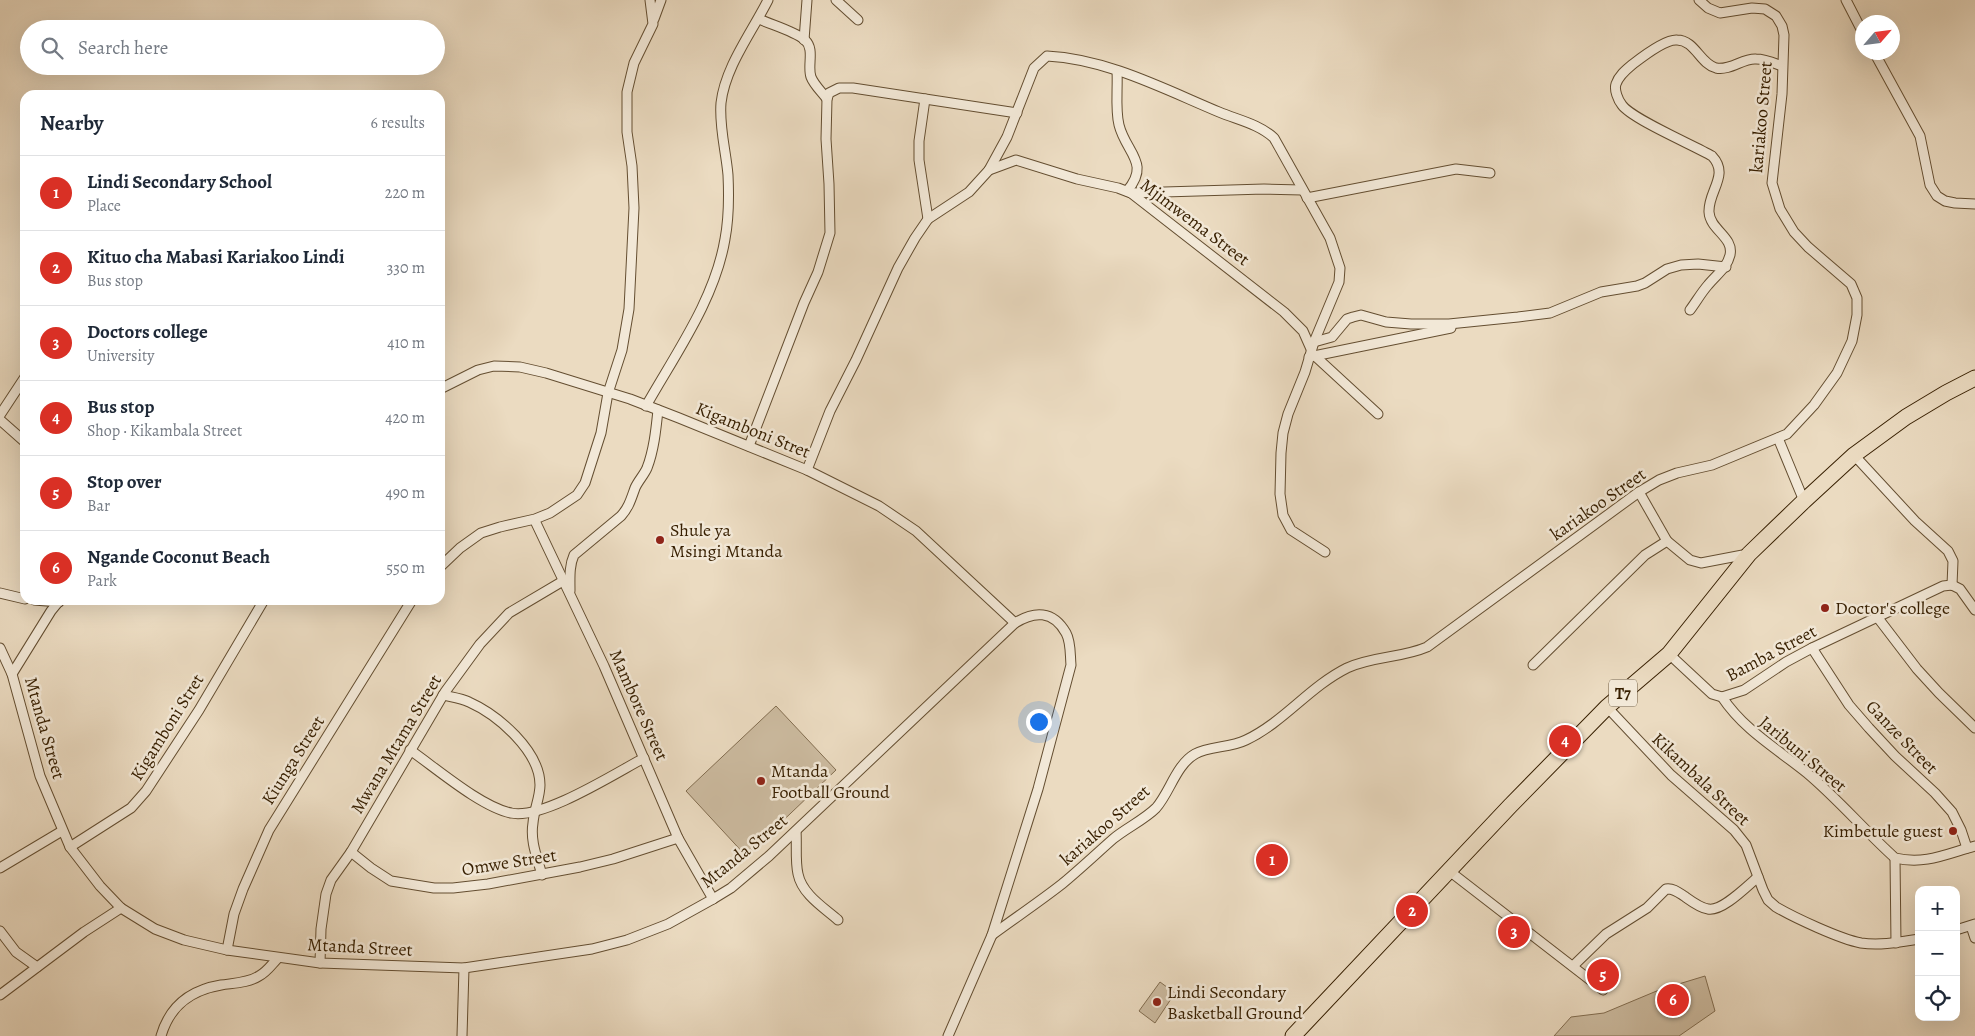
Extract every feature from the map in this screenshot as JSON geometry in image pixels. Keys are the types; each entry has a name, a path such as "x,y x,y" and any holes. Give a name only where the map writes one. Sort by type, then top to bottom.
{"highway":[{"name":"T7","path":"1293,1036 1404,920 1448,870 1607,707 1669,654 1749,554 1804,500 1854,455 1906,417 1975,378"}],"street":[{"path":"650,0 653,24"},
{"path":"445,562 460,548 481,534 542,516 577,495 585,483 604,422 608,393 626,330 631,286 634,208 632,166 627,132 627,92 641,46 653,24 661,0"},
{"path":"646,406 703,307 719,266 725,240 728,209 728,174 723,137 722,102 732,66 768,0"},
{"path":"804,40 807,0"},
{"path":"836,0 858,20"},
{"name":"kariakoo Street","path":"992,935 1062,884 1129,827 1155,809 1187,760 1195,754 1204,750 1238,744 1258,734 1315,687 1348,668 1385,656 1417,651 1427,646 1639,492 1659,480 1677,473 1712,465 1734,454 1787,434 1814,406 1837,373 1852,341 1857,315 1857,298 1851,284 1808,248 1794,232 1780,209 1772,183 1782,94 1784,31 1776,16 1768,11 1758,8 1720,13 1708,8 1699,0"},
{"path":"1846,0 1855,17"},
{"path":"759,19 804,40 808,44 810,75 827,99"},
{"path":"1690,310 1711,281 1726,267 1731,251 1729,244 1709,218 1708,210 1720,171 1719,163 1712,156 1635,116 1622,106 1617,96 1616,85 1621,75 1635,62 1669,41 1677,39 1695,49 1707,64 1716,68 1726,68 1757,58 1782,66"},
{"path":"989,170 1000,152 1034,68 1047,56 1079,59 1117,71 1154,84 1267,131 1281,148 1302,190 1330,238 1340,268 1339,282 1288,414 1283,433 1280,494 1283,516 1291,530 1325,552"},
{"path":"1878,60 1920,136 1930,185 1937,196 1945,201 1975,204"},
{"path":"1117,71 1118,124 1138,167 1137,178 1129,192"},
{"path":"749,446 804,303 818,272 830,233 826,139 827,99 829,93 839,88 853,88 1017,113"},
{"path":"925,99 919,142 919,160 928,219"},
{"name":"Mjimwema Street","path":"807,470 830,411 856,360 898,268 928,219 969,192 989,170 1016,160 1077,179 1129,192 1284,312 1303,330 1312,351"},
{"path":"1307,198 1456,169 1490,173"},
{"path":"1129,192 1302,190"},
{"path":"1312,351 1332,337 1347,319 1361,315 1386,322 1411,324 1449,324 1490,320 1550,312 1601,292 1645,284 1667,269 1681,265 1698,264 1726,267"},
{"path":"1312,351 1490,320"},
{"path":"1312,351 1378,414"},
{"name":"Kigamboni Stret","path":"445,386 478,370 494,366 520,367 546,373 658,410 807,470 897,517 916,532 1014,623"},
{"path":"0,415 20,385"},
{"path":"571,596 571,561 574,555 627,510 636,488 647,469 658,410"},
{"path":"0,420 20,438"},
{"path":"1778,438 1804,500"},
{"path":"1854,455 1915,521 1948,551 1953,561 1952,585 1960,589 1975,610"},
{"path":"1639,492 1667,541 1690,560 1701,563 1749,554"},
{"name":"Mambore Street","path":"536,523 604,666 678,838 713,899"},
{"path":"1534,665 1644,555 1667,541"},
{"name":"Mwana Mtama Street","path":"320,963 321,929 326,894 331,880 351,852 443,695 496,625 514,610 564,580"},
{"name":"Bamba Street","path":"1669,654 1712,694 1722,697 1744,690 1786,662 1812,648 1943,586 1952,585"},
{"path":"0,593 20,598"},
{"path":"12,674 56,605"},
{"name":"Kigamboni Stret","path":"70,847 131,808 146,791 199,710 261,605"},
{"name":"Kiunga Street","path":"228,950 234,914 243,888 269,830 409,605"},
{"name":"Mtanda Street","path":"0,648 12,674 40,776 62,831 70,847 100,886 121,908 166,934 228,950 320,963 464,968 592,949 627,940 668,924 713,899 746,875 796,830 1014,623 1034,614 1052,618 1066,634 1070,646 1070,664 1038,789 992,935 948,1036"},
{"path":"1878,618 1916,669 1975,728"},
{"name":"Ganze Street","path":"1812,648 1850,705 1869,728 1952,812 1971,847"},
{"path":"443,695 467,701 484,710 515,734 530,754 538,771 540,786 532,824 532,845 542,874"},
{"name":"Jaribuni Street","path":"1722,697 1731,712 1747,728 1808,774 1895,858"},
{"name":"Kikambala Street","path":"1607,707 1630,734 1671,775 1734,830 1746,845 1768,900 1786,912 1842,937 1861,943 1896,943 1915,940"},
{"path":"410,750 486,804 513,814 535,812 570,798 644,758"},
{"path":"796,830 797,872 801,884 808,893 838,920"},
{"path":"0,868 62,831"},
{"name":"Omwe Street","path":"351,852 390,881 434,888 453,888 488,884 613,859 678,838"},
{"path":"1896,943 1897,888 1895,858 1911,862 1926,860 1971,847"},
{"path":"1448,870 1603,990"},
{"path":"1573,966 1606,934 1647,908 1666,889 1676,891 1704,908 1714,910 1758,877"},
{"path":"0,995 121,908"},
{"path":"1960,929 1973,925 1975,938"},
{"path":"0,931 16,952 37,967"},
{"path":"161,1036 171,1012 186,998 199,990 247,981 259,976 278,958"},
{"path":"462,1036 464,968"}],"shaded area":[{"name":"Mtanda Football Ground","path":"776,706 836,770 746,856 686,791"},
{"path":"1705,976 1715,1011 1679,1036 1554,1036 1571,1017 1604,1013 1659,990"},
{"name":"Lindi Secondary Basketball Ground","path":"1160,982 1175,993 1155,1023 1139,1011"}],"place":[{"name":"Shule ya Msingi Mtanda","path":"660,540"},
{"name":"Doctor's college","path":"1825,608"},
{"name":"Bus stop","path":"1565,741"},
{"name":"Mtanda Football Ground","path":"761,781"},
{"name":"Kimbetule guest","path":"1953,831"},
{"name":"Lindi Secondary School","path":"1272,860"},
{"name":"Kituo cha Mabasi Kariakoo Lindi","path":"1412,911"},
{"name":"Doctors college","path":"1514,932"},
{"name":"Stop over","path":"1603,975"},
{"name":"Ngande Coconut Beach","path":"1673,1000"},
{"name":"Lindi Secondary Basketball Ground","path":"1157,1002"}]}
